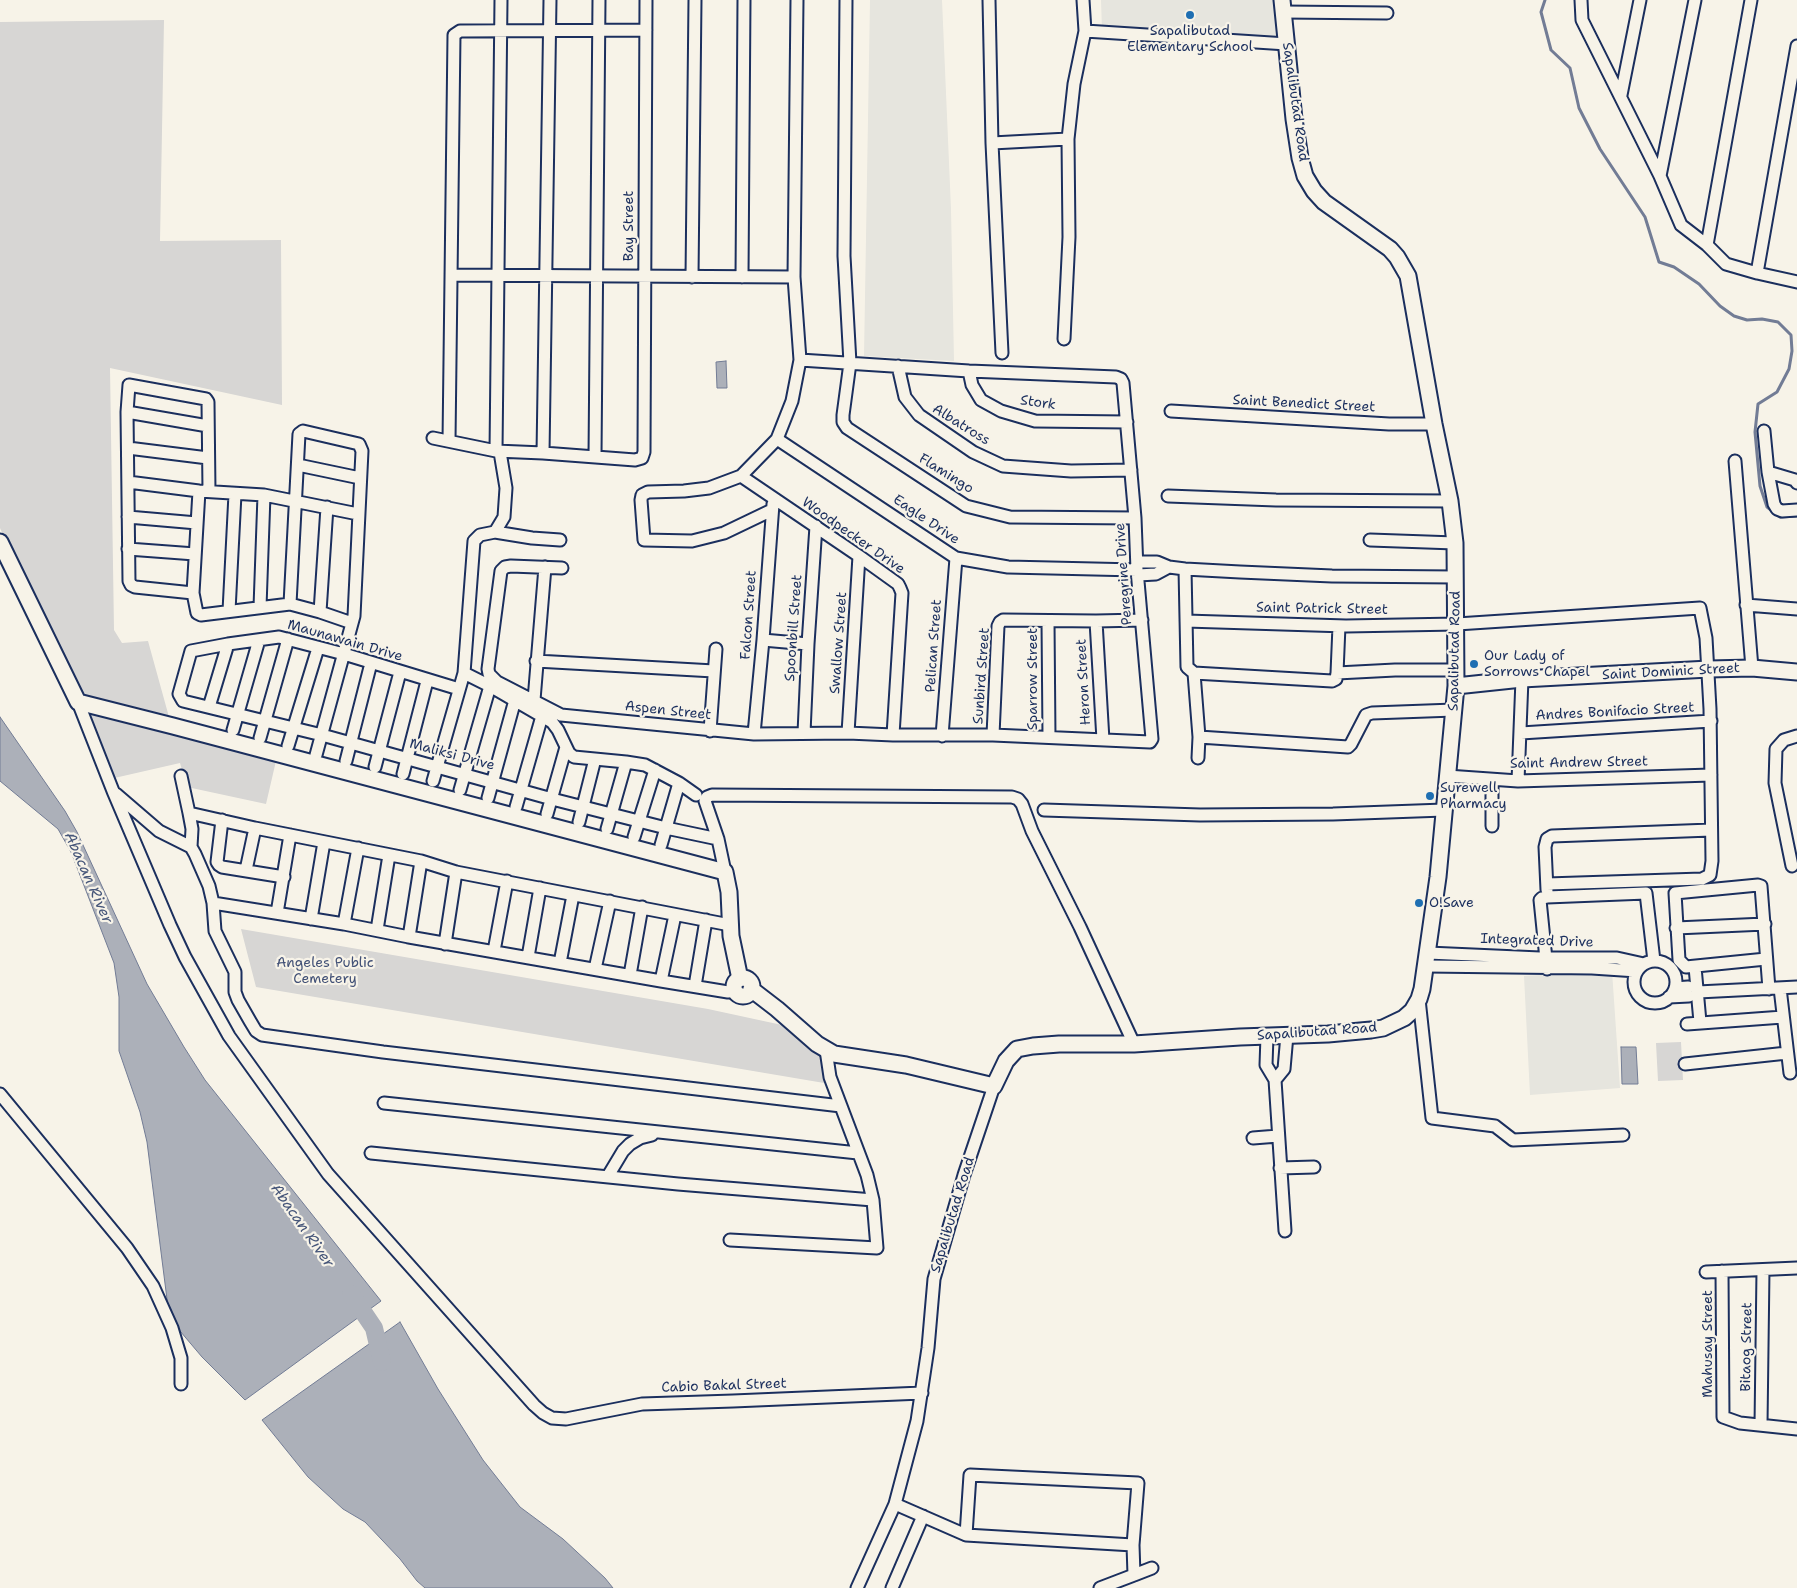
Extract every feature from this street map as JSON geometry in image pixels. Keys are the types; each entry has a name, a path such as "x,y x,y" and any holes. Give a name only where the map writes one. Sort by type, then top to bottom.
{"street":[{"path":"495,532 504,517 506,503 506,488 498,451 501,0"},
{"path":"543,453 550,0"},
{"path":"433,438 498,451 595,456 599,0"},
{"name":"Bay Street","path":"595,456 635,460 642,458 644,452 646,0"},
{"path":"692,277 695,0"},
{"path":"742,277 744,0"},
{"path":"773,505 724,533 692,541 644,540 640,500 642,495 648,492 709,488 741,476 777,439 792,401 800,360 794,277 797,0"},
{"name":"Flamingo","path":"846,0 844,246 850,363 842,415 843,422 847,428 966,506 1010,517 1135,518"},
{"path":"989,0 992,143 1002,353"},
{"path":"1064,340 1069,237 1068,139 1074,84 1085,31 1083,0"},
{"path":"1581,0 1582,20 1621,95 1681,225 1707,245 1726,264 1757,274 1797,282"},
{"path":"1621,95 1640,0"},
{"path":"1660,176 1695,0"},
{"path":"1707,245 1751,0"},
{"path":"1282,6 1387,13"},
{"name":"Sapalibutad Road","path":"857,1588 895,1504 917,1421 922,1392 934,1279 964,1176 994,1086 1006,1061 1017,1049 1059,1044 1134,1044 1328,1034 1383,1028 1404,1018 1412,1011 1419,999 1427,959 1438,877 1456,686 1455,542 1450,501 1434,424 1411,288 1403,266 1390,249 1324,202 1305,176 1294,119 1282,6"},
{"path":"449,441 454,36 460,31 646,30"},
{"path":"1085,31 1287,44"},
{"path":"1757,274 1797,46"},
{"path":"992,143 1068,139"},
{"path":"451,275 794,277"},
{"name":"Peregrine Drive","path":"800,360 969,371 1116,377 1121,379 1127,422 1137,569 1152,739 1146,743 993,735 942,736 804,733"},
{"name":"Albatross","path":"898,366 906,396 919,415 973,452 1003,466 1071,471 1131,470"},
{"name":"Stork","path":"969,371 972,385 981,400 1001,411 1035,420 1127,422"},
{"path":"193,593 135,587 129,582 127,412 128,388 132,385 206,399 208,402 208,458 204,491 197,523 193,593 196,609 201,615 290,604 352,623"},
{"name":"Saint Benedict Street","path":"1171,411 1389,424 1434,424"},
{"path":"127,412 208,426"},
{"path":"290,604 299,434 303,431 359,444 362,451 354,616 316,755"},
{"path":"1764,431 1768,472 1774,504 1777,509 1782,511 1797,510"},
{"name":"Eagle Drive","path":"777,439 956,558 1008,567 1137,569 1156,574 1169,567 1185,569"},
{"path":"128,448 208,458"},
{"path":"1735,461 1752,668"},
{"path":"298,465 360,478"},
{"path":"1768,472 1796,479"},
{"name":"Woodpecker Drive","path":"741,476 773,505 816,526 898,584 902,594 893,735"},
{"path":"128,482 235,494 264,495 358,514"},
{"path":"229,611 235,494"},
{"path":"260,607 264,495"},
{"path":"1168,496 1284,500 1450,501"},
{"name":"Falcon Street","path":"754,734 773,505"},
{"path":"320,612 327,507"},
{"path":"128,517 197,523"},
{"name":"Spoonbill Street","path":"804,733 816,526"},
{"path":"433,781 464,674 474,541 480,535 495,532 560,540"},
{"path":"1370,540 1455,542"},
{"path":"0,542 78,702 725,872"},
{"path":"128,549 195,554"},
{"name":"Swallow Street","path":"848,733 859,556"},
{"name":"Pelican Street","path":"942,736 956,558"},
{"name":"Aspen Street","path":"545,567 510,566 501,571 488,669 489,674 497,682 561,715 754,734 804,733"},
{"path":"534,700 545,567 562,568"},
{"path":"1340,626 1337,673 1336,679 1332,681 1194,673 1187,667 1185,569 1332,576 1456,577"},
{"path":"1746,606 1797,609"},
{"name":"Saint Patrick Street","path":"1186,621 1340,626 1457,624 1700,608 1706,638 1709,669"},
{"name":"Sunbird Street","path":"993,735 998,626 1004,620 1048,620"},
{"path":"1048,620 1142,620"},
{"name":"Sparrow Street","path":"1048,620 1049,737"},
{"name":"Heron Street","path":"1096,621 1103,740"},
{"name":"Maunawain Drive","path":"180,698 179,694 191,651 279,637 344,654 427,681 459,689"},
{"path":"233,730 259,640"},
{"path":"260,738 288,640"},
{"path":"763,640 808,644"},
{"path":"209,707 228,644"},
{"path":"288,746 318,648"},
{"path":"710,730 716,649"},
{"path":"536,661 714,671"},
{"path":"346,761 371,663"},
{"name":"Saint Dominic Street","path":"1456,686 1522,679 1709,669 1752,668 1797,672"},
{"path":"1546,884 1706,878 1710,875 1712,870 1709,669"},
{"path":"1337,673 1395,670 1456,670"},
{"path":"375,767 400,672"},
{"path":"1194,673 1199,737 1198,758"},
{"path":"464,674 515,700 555,725 566,747 574,757 645,765 679,783 696,795"},
{"path":"1518,780 1522,679"},
{"path":"402,774 427,681"},
{"path":"460,790 490,686"},
{"name":"Maliksi Drive","path":"180,698 183,701 322,734 552,799 718,839"},
{"path":"488,798 515,700"},
{"name":"Cabio Bakal Street","path":"78,702 113,791 185,957 230,1036 328,1174 534,1405 552,1418 566,1419 580,1418 627,1405 733,1402 922,1392"},
{"path":"1199,737 1348,747 1366,715 1372,713 1454,710"},
{"path":"516,807 542,716"},
{"name":"Andres Bonifacio Street","path":"1521,733 1711,721"},
{"path":"1792,866 1775,783 1775,774 1776,749 1784,740 1797,736"},
{"path":"548,814 566,747"},
{"path":"579,822 595,760"},
{"path":"607,828 626,762"},
{"path":"634,837 655,770"},
{"path":"181,776 190,813 192,829 190,847"},
{"name":"Saint Andrew Street","path":"1447,776 1492,780 1711,776"},
{"path":"1492,780 1492,826"},
{"path":"661,845 679,783"},
{"path":"113,791 159,831 190,847 203,869 212,903 215,931 235,972 235,992 238,1000 250,1021 262,1035 383,1052 841,1106"},
{"path":"994,1086 892,1062 845,1057 826,1050 794,1025 766,999 751,989 747,994 743,995 738,985 730,925 729,892 718,839 705,801 707,797 712,795 1002,797 1018,799 1134,1044"},
{"path":"1044,810 1200,815 1333,814 1444,810"},
{"path":"190,813 420,861 456,872 730,925"},
{"path":"222,820 217,862 222,867 284,877"},
{"path":"246,870 255,828"},
{"path":"1547,897 1546,843 1549,837 1711,830"},
{"path":"277,913 290,835"},
{"path":"311,919 324,842"},
{"path":"344,924 358,848"},
{"path":"377,930 389,855"},
{"path":"409,937 420,861"},
{"path":"445,944 456,872"},
{"path":"494,951 507,881"},
{"path":"1766,959 1686,967 1679,960 1675,892 1761,886 1766,959 1783,1018 1790,1073"},
{"path":"528,957 540,888"},
{"path":"1546,963 1540,900 1542,898 1646,893 1645,966 1634,984 1636,990 1645,1000 1658,1002 1672,992 1797,987"},
{"path":"560,963 573,895"},
{"path":"595,969 610,901"},
{"path":"212,903 344,924 445,944 731,992 738,985"},
{"path":"630,975 642,907"},
{"path":"661,981 675,915"},
{"path":"695,986 706,920"},
{"path":"1676,928 1765,924"},
{"name":"Integrated Drive","path":"1427,959 1573,963 1617,958 1645,966"},
{"path":"1645,966 1666,965 1671,969 1674,975 1672,992"},
{"path":"1695,967 1694,991 1700,1022"},
{"path":"1419,999 1432,1118 1495,1126 1513,1140 1623,1135"},
{"path":"1687,1024 1783,1018"},
{"path":"1274,1080 1284,1069 1287,1035"},
{"path":"1267,1036 1266,1066 1274,1080 1285,1231"},
{"path":"730,1240 877,1248 873,1200 867,1175 830,1078 826,1050"},
{"path":"1685,1064 1787,1052"},
{"path":"0,1094 128,1248 153,1286 172,1328 181,1358 181,1384"},
{"path":"384,1103 858,1153"},
{"path":"608,1176 623,1151 630,1144 640,1138 658,1133"},
{"path":"1253,1138 1278,1136"},
{"path":"371,1153 678,1184 873,1200"},
{"path":"1280,1168 1314,1167"},
{"path":"1706,1272 1797,1268"},
{"name":"Bitaog Street","path":"1761,1425 1763,1270"},
{"name":"Mahusay Street","path":"1722,1272 1723,1417 1740,1423 1761,1425"},
{"path":"1761,1425 1797,1428"},
{"path":"966,1535 970,1475 1138,1483 1133,1545 1134,1575"},
{"path":"895,1504 966,1535 1133,1545"},
{"path":"892,1588 924,1516"},
{"path":"1100,1588 1152,1568"}],"shaded area":[{"path":"870,0 942,0 951,209 954,361 864,356"},
{"name":"Sapalibutad Elementary School","path":"1101,0 1277,0 1281,38 1102,30"},
{"path":"1612,971 1620,1088 1530,1095 1524,976"}],"green space":[{"path":"164,20 160,241 281,240 282,405 110,368 114,630 122,643 148,641 169,717 279,748 266,804 187,787 180,763 110,779 0,528 0,22"},
{"name":"Angeles Public Cemetery","path":"241,929 708,1009 782,1025 821,1055 830,1084 256,987"},
{"path":"1681,1042 1683,1080 1658,1081 1656,1043"}],"water":[{"path":"726,361 727,388 717,388 716,362"},
{"path":"0,717 65,811 77,832 147,984 205,1080 381,1301 245,1400 202,1357 180,1331 168,1307 147,1142 140,1112 119,1051 119,997 114,963 71,852 58,829 0,781"},
{"path":"1621,1047 1636,1047 1638,1084 1622,1084"},
{"path":"400,1322 438,1389 483,1460 520,1507 563,1539 605,1578 613,1588 425,1588 365,1522 343,1509 308,1477 262,1420"}],"waterway":[{"path":"1545,0 1541,12 1551,50 1570,68 1579,108 1600,149 1645,217 1659,262 1674,267 1699,284 1720,306 1734,316 1747,320 1762,319 1778,322 1791,335 1792,351 1789,369 1777,392 1758,404 1755,432 1760,486 1767,507 1780,517 1797,516"},
{"name":"Abacan River","path":"351,1294 374,1328 382,1362"}],"place":[{"name":"Sapalibutad Elementary School","path":"1190,15"},
{"name":"Our Lady of Sorrows Chapel","path":"1474,664"},
{"name":"Surewell Pharmacy","path":"1430,796"},
{"name":"O!Save","path":"1419,903"}]}
